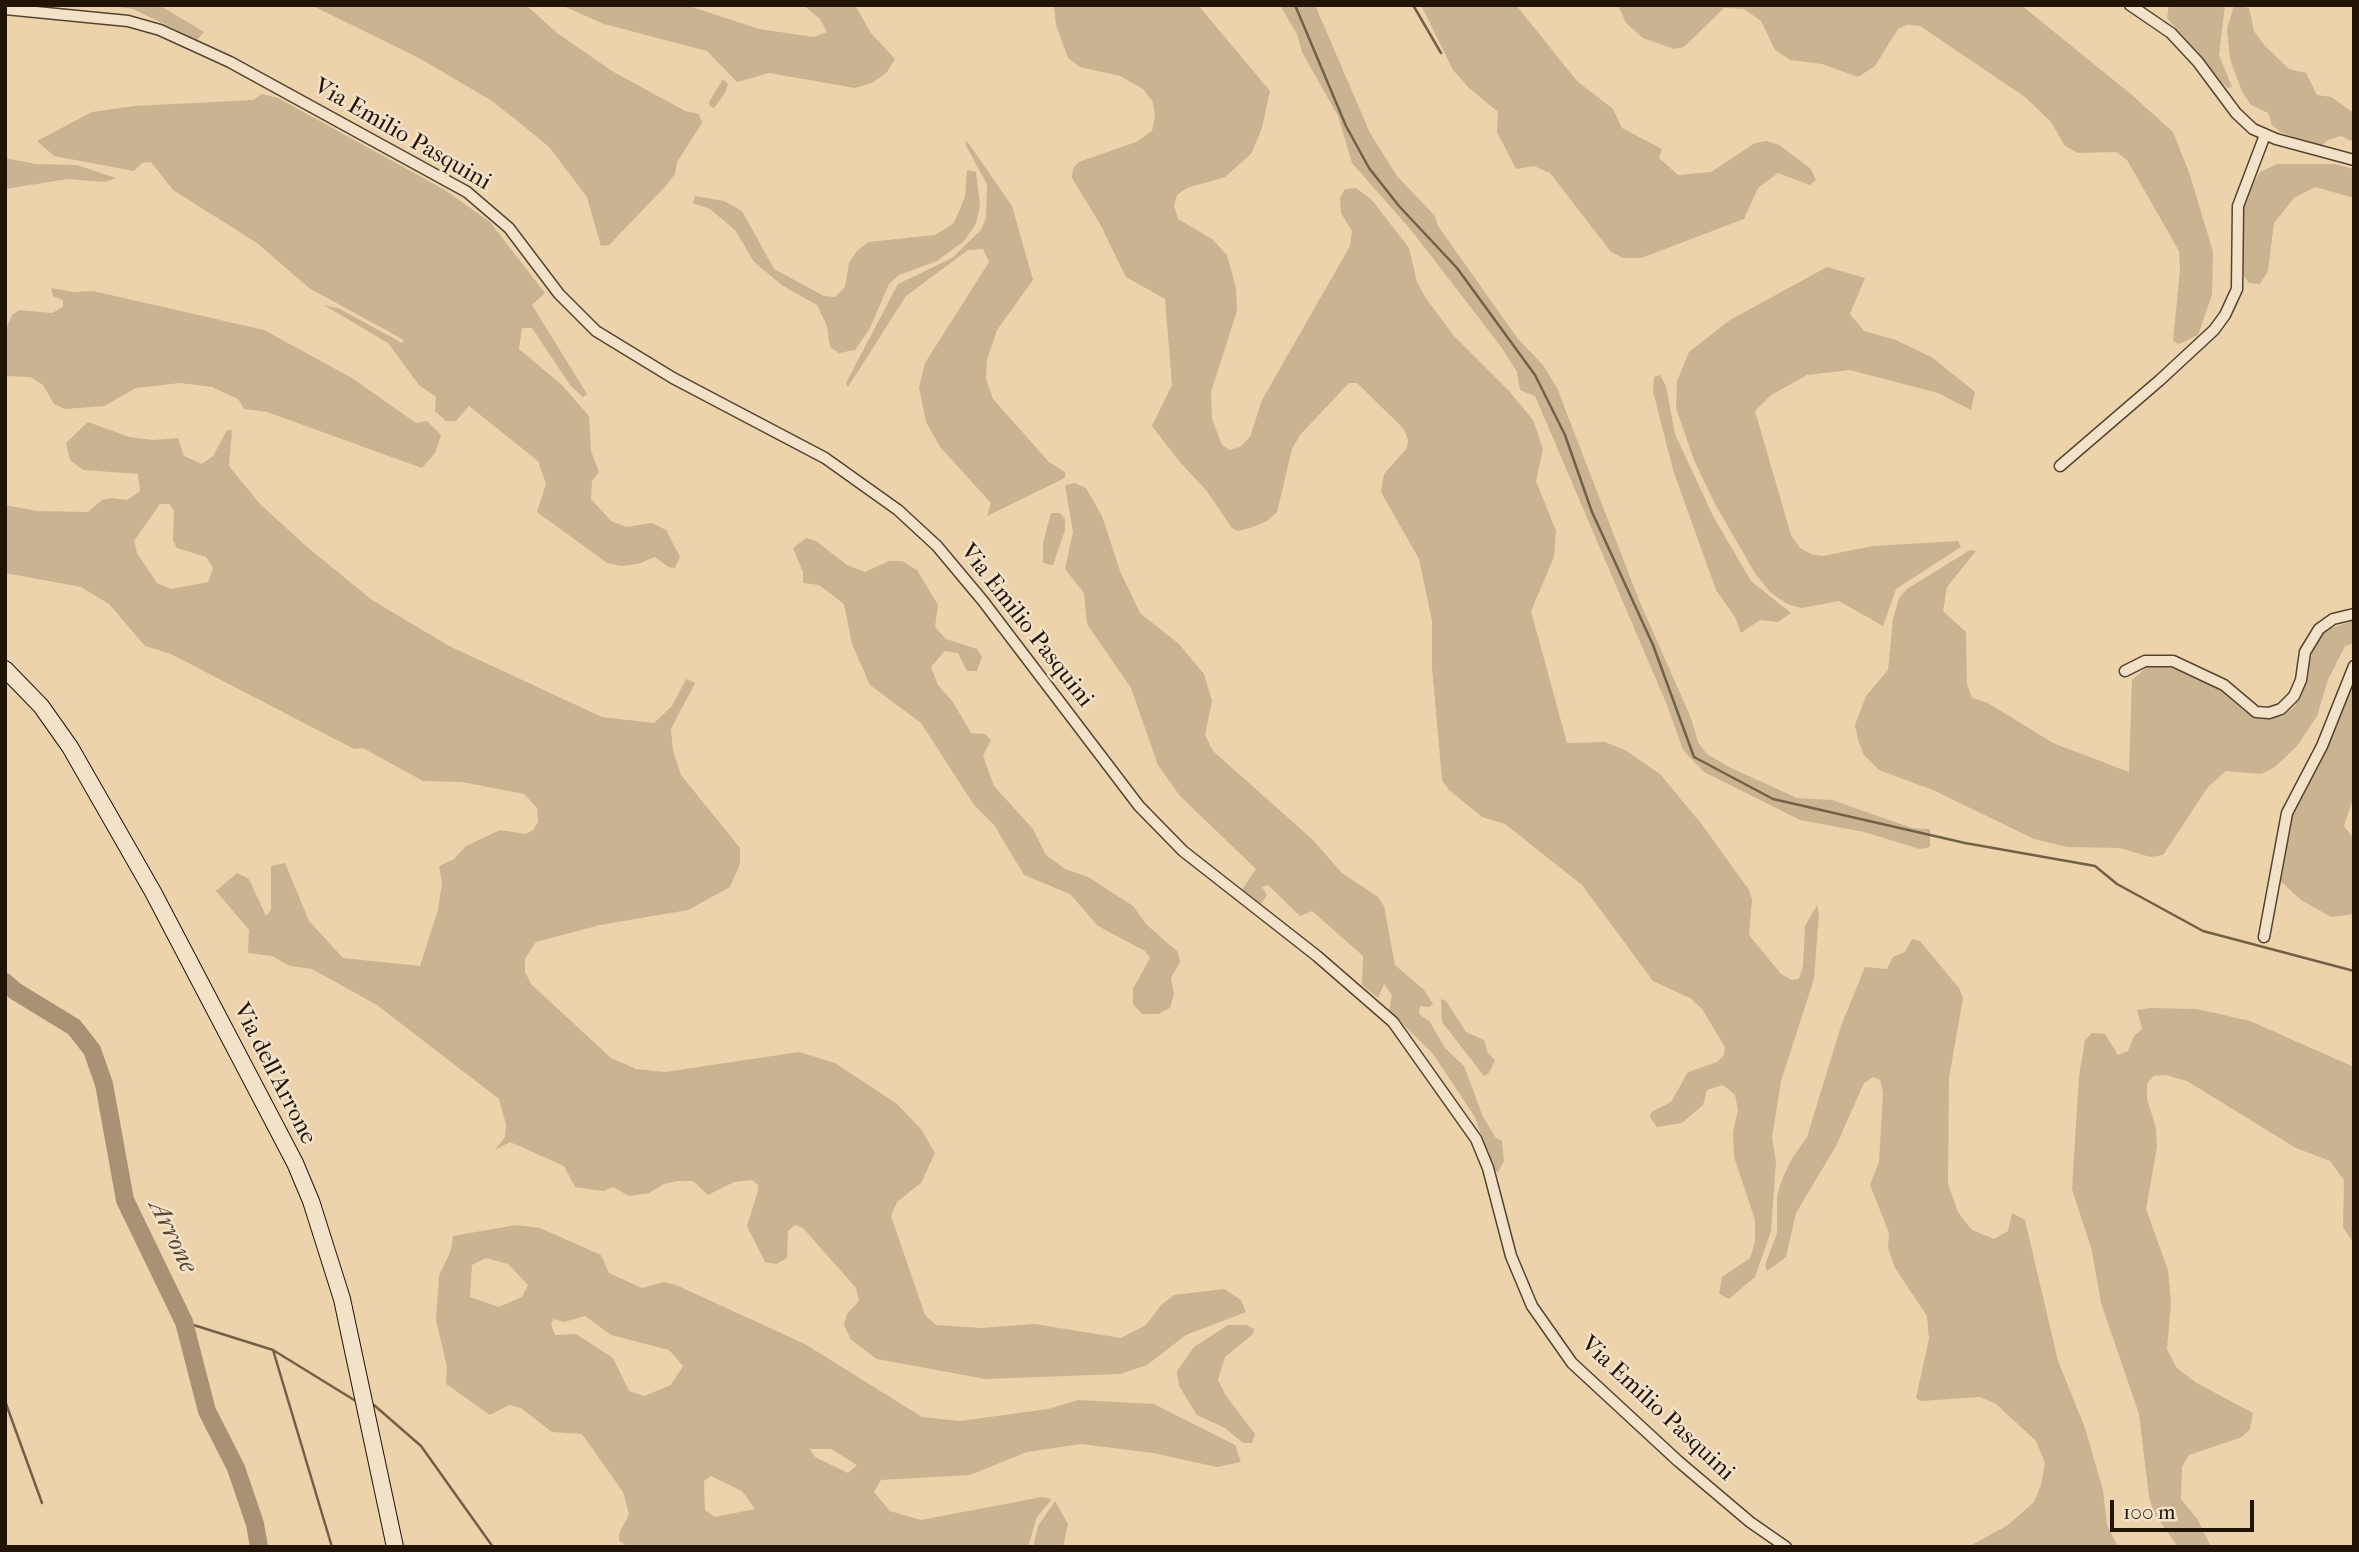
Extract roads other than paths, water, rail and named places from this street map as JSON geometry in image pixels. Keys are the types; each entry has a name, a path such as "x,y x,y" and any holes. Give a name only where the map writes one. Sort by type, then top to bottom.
{"street":[{"path":"2130,5 2171,33 2198,62 2236,113 2264,135 2354,160"},
{"name":"Via Emilio Pasquini","path":"5,9 128,21 160,30 230,62 467,192 501,220 559,294 596,331 673,378 825,458 898,510 937,546 983,601 1132,796 1183,851 1317,956 1392,1022 1476,1139 1488,1168 1511,1256 1532,1306 1572,1363 1678,1461 1745,1518 1786,1547"},
{"path":"2060,466 2160,380 2214,330 2225,315 2237,289 2238,206 2264,135"},
{"path":"2125,671 2146,661 2173,661 2224,685 2256,712 2269,713 2281,709 2294,696 2301,680 2305,652 2319,629 2333,619 2354,614"},
{"path":"2264,937 2287,813 2322,746 2354,666"},
{"name":"Via dell'Arrone","path":"5,669 41,706 76,757 147,882 289,1150 310,1201 337,1282 369,1418 395,1547"}],"waterway":[{"path":"1295,5 1346,126 1369,168 1399,206 1457,268 1535,375 1565,435 1592,512 1653,645 1694,757 1773,799 1965,843 2095,866 2117,884 2203,931 2354,971"},
{"path":"1413,5 1441,53"},
{"name":"Arrone","path":"5,982 74,1027 92,1050 104,1084 125,1200 184,1322 207,1411 236,1468 255,1524 259,1547"},
{"path":"184,1322 273,1350 359,1403"},
{"path":"273,1350 332,1547"},
{"path":"5,1401 42,1503"},
{"path":"374,1405 421,1446 493,1547"}]}
